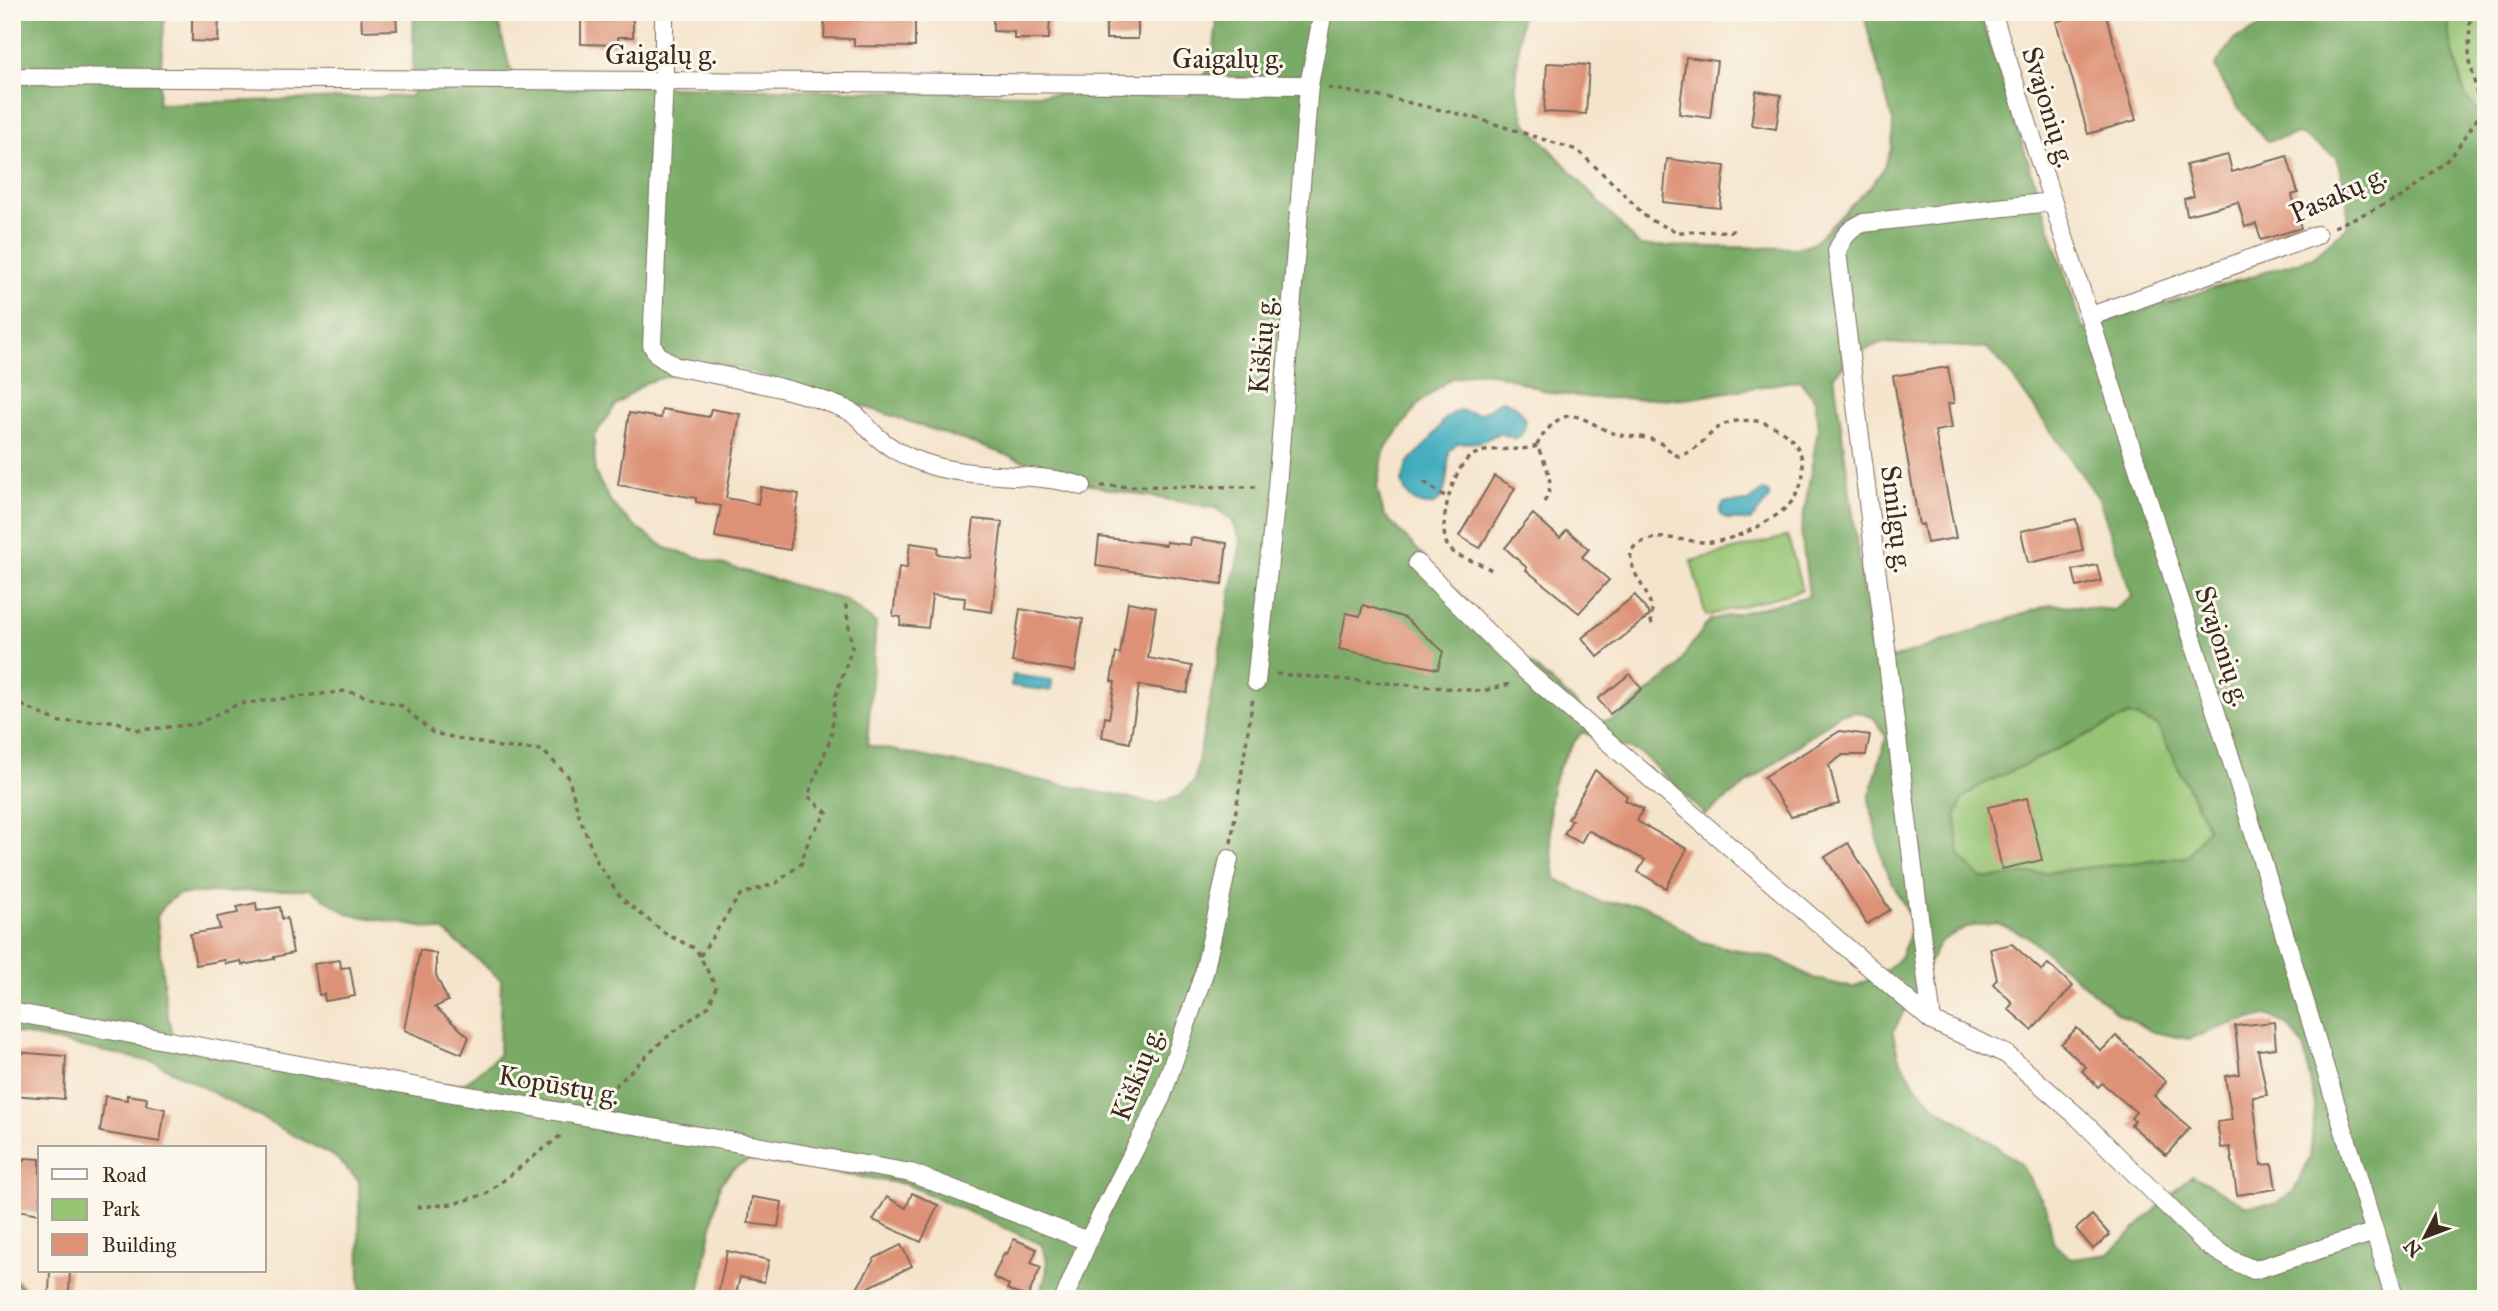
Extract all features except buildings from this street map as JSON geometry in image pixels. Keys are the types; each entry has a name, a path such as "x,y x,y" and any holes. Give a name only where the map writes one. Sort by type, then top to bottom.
{"street":[{"path":"664,12 664,80 652,345 658,355 674,366 795,392 848,410 896,450 923,463 949,470 1058,479 1082,486"},
{"name":"Kiškių g.","path":"1256,677 1277,487 1309,85 1323,12"},
{"name":"Svajonių g.","path":"1992,12 2237,778 2395,1299"},
{"name":"Gaigalų g.","path":"12,77 1309,85"},
{"name":"Smilgų g.","path":"1932,1021 1837,251 1852,228 1863,223 2051,202"},
{"name":"Pasakų g.","path":"2091,316 2316,235"},
{"path":"1417,563 1527,672 1932,1021 2006,1054 2077,1116 2206,1244 2254,1270 2375,1231"},
{"name":"Kiškių g.","path":"1064,1299 1088,1241 1161,1098 1204,973 1229,859"},
{"name":"Kopūstų g.","path":"12,1012 911,1173 1088,1241"}],"path":[{"name":"Pasakų g.","path":"2316,235 2404,195 2452,156 2481,113 2469,57 2469,12"},
{"path":"1309,85 1393,99 1476,118 1577,150 1648,219 1678,232 1738,231"},
{"path":"1544,502 1549,489 1549,471 1537,446 1553,423 1562,417 1572,415 1621,436 1658,442 1678,456 1695,450 1713,432 1732,422 1761,422 1776,427 1788,434 1797,444 1803,458 1798,490 1787,506 1763,523 1751,530 1713,542 1650,538 1631,550 1632,562 1653,610 1651,622 1656,627"},
{"path":"1491,570 1481,562 1453,552 1444,541 1447,497 1458,469 1468,458 1491,450 1537,446"},
{"path":"1424,482 1447,497"},
{"path":"1082,486 1277,487"},
{"path":"700,956 740,895 776,883 801,864 810,836 827,813 808,796 831,737 835,698 852,648 845,600"},
{"path":"1229,859 1256,677 1482,691 1510,685 1527,672"},
{"path":"12,701 60,722 115,721 138,730 197,724 238,704 346,691 402,706 433,733 499,747 542,750 568,776 580,820 598,864 621,898 666,934 696,948 716,987 709,1006 663,1040 584,1116 486,1195 453,1204 416,1207"}],"green space":[{"path":"12,12 165,12 158,104 412,96 414,12 496,12 508,61 517,84 1186,97 1212,66 1218,12 1521,12 1516,87 1525,122 1640,246 1796,248 1813,243 1869,188 1884,168 1892,146 1893,122 1863,12 1979,12 2083,329 2313,257 2347,228 2347,200 2337,157 2299,134 2267,141 2231,97 2215,66 2235,39 2268,23 2268,12 2449,12 2449,38 2465,96 2486,122 2486,1299 1037,1299 1047,1265 1041,1244 905,1184 749,1160 734,1168 720,1184 698,1299 357,1299 360,1295 359,1181 335,1157 157,1063 12,1032","holes":["1880,343 1987,348 2006,368 2099,499 2132,597 2114,610 2052,604 1892,659 1871,648 1834,375 1856,354","735,367 881,412 1103,488 1215,508 1232,520 1241,541 1194,782 1179,796 1157,804 867,745 876,623 845,600 666,548 633,525 612,504 595,473 594,436 616,405 645,383 686,371","1477,372 1498,374 1551,393 1594,398 1686,399 1799,380 1815,400 1818,429 1801,531 1809,596 1710,620 1678,668 1613,720 1596,721 1504,640 1384,515 1377,488 1384,451 1419,403 1450,379","1857,712 1874,718 1886,737 1869,799 1884,867 1909,915 1910,932 1901,956 1890,968 1853,988 1813,978 1778,959 1702,942 1645,905 1600,902 1555,878 1549,818 1553,784 1568,750 1582,732 1641,753 1705,815 1840,714","2129,715 2157,725 2208,828 2187,857 1982,879 1959,855 1956,817 1962,799 1977,787","310,889 348,914 444,931 501,980 499,1055 465,1083 392,1089 176,1049 166,1008 157,917 164,905 178,894","1997,923 2027,936 2116,1012 2153,1032 2189,1039 2231,1024 2268,1015 2290,1027 2304,1048 2315,1106 2310,1157 2294,1191 2275,1204 2245,1205 2192,1175 2109,1254 2071,1259 2053,1242 2047,1209 2021,1164 1936,1107 1916,1086 1898,1056 1893,1032 1940,942 1966,927"]},
{"path":"2449,12 2486,12 2486,122 2465,96 2449,38"},
{"path":"1788,536 1802,590 1706,616 1691,561"},
{"path":"2129,715 2157,725 2208,828 2187,857 1982,879 1959,856 1956,817 1962,799 1977,787"},
{"path":"12,1276 34,1299 12,1299"}],"water":[{"path":"1502,400 1520,410 1525,422 1522,433 1516,439 1499,433 1481,442 1458,443 1449,451 1447,479 1441,497 1436,503 1428,505 1412,499 1402,482 1407,464 1445,419 1458,410 1482,412"},
{"path":"1762,491 1769,493 1769,499 1750,521 1727,519 1721,515 1720,510 1724,503 1748,502"},
{"path":"1013,675 1052,680 1051,691 1011,686"}]}
